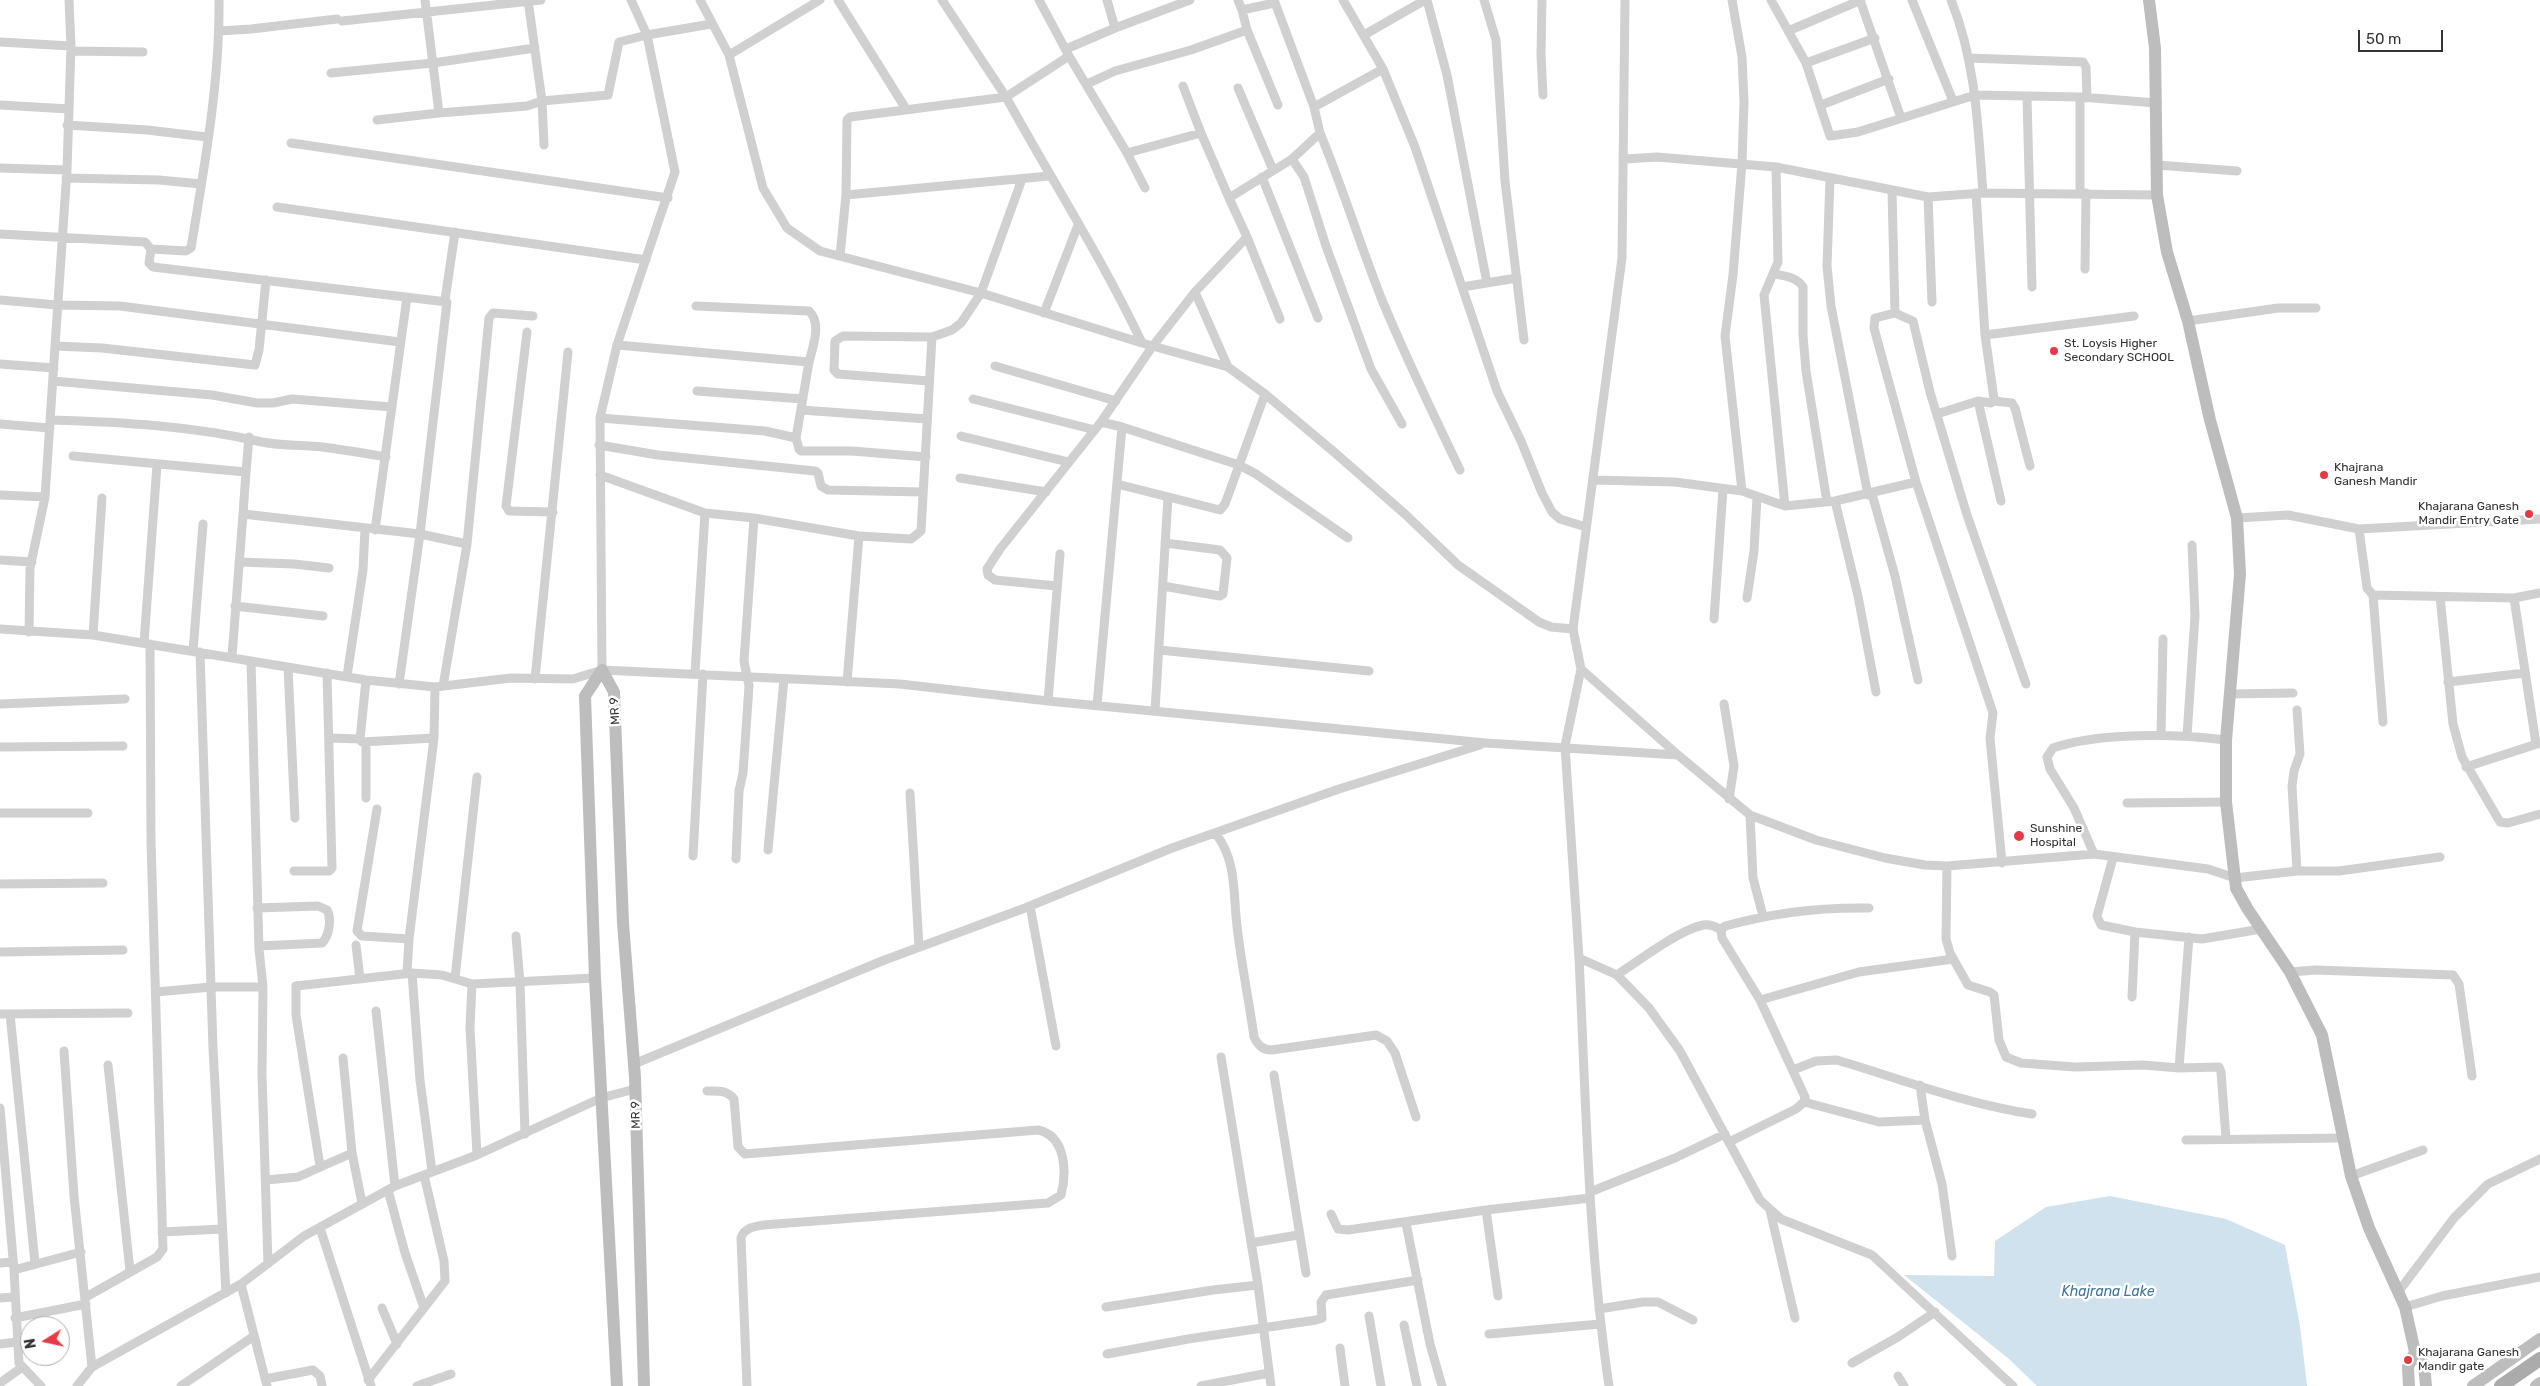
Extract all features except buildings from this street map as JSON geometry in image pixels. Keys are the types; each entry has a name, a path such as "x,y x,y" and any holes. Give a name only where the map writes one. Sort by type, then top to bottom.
{"main road":[{"path":"2502,1386 2540,1359"}],"street":[{"path":"29,632 32,562 45,497 63,237 71,49 69,0"},
{"path":"0,234 145,242 151,249 186,252 191,248 201,184 219,31 218,0"},
{"path":"425,0 439,113"},
{"path":"219,31 251,30 541,0"},
{"path":"617,1386 595,978 585,696 602,670 600,418 616,345 676,172 646,35 631,0"},
{"path":"700,0 729,55 763,188 787,228 820,251 981,293 1152,347 1228,367 1265,394 1406,515 1458,565 1539,622 1551,627 1573,628"},
{"path":"729,55 820,0"},
{"path":"838,0 906,109"},
{"path":"942,0 1006,97 1049,176 1114,284 1142,343"},
{"path":"1039,0 1067,53 1127,153 1144,188"},
{"path":"1107,0 1115,28"},
{"path":"840,256 846,195 847,120 852,116 1006,97 1067,53 1115,28 1190,0"},
{"path":"1238,0 1247,30 1278,105"},
{"path":"1343,0 1384,68 1415,147 1497,391 1549,506 1560,519 1586,527"},
{"path":"1364,34 1426,0 1447,75 1486,282"},
{"path":"1484,0 1496,40 1506,181 1524,340"},
{"path":"1542,0 1541,55 1543,95"},
{"path":"1610,1386 1600,1324 1590,1195 1579,958 1565,746 1581,669 1573,628 1622,258 1625,159 1625,0"},
{"path":"1732,0 1742,57 1744,102 1742,163 1733,275 1725,336 1742,491"},
{"path":"1771,0 1806,63 1830,136 1858,132 1975,95 2084,97 2157,104"},
{"path":"1788,31 1861,0 1901,118"},
{"path":"1912,0 1954,101"},
{"path":"1950,0 1961,25 1975,95 1985,335 1994,401"},
{"path":"2149,0 2155,48 2157,104 2156,195 2167,252 2188,321 2210,420 2237,518 2240,574 2228,694 2226,740 2226,802 2236,888 2290,972 2322,1035 2351,1176 2369,1228 2405,1307 2415,1352 2424,1365 2426,1386"},
{"path":"528,1 542,101 544,145"},
{"path":"1242,10 1274,2 1314,107 1320,133 1341,183 1350,218 1382,299 1422,392 1460,470"},
{"path":"377,120 527,106 542,101 608,95 619,42 646,35 711,24"},
{"path":"1087,84 1115,71 1191,50 1247,30"},
{"path":"1806,63 1874,38"},
{"path":"0,42 71,49 143,52"},
{"path":"331,73 433,63 535,48"},
{"path":"1968,58 2083,62 2086,67 2083,193 2085,269"},
{"path":"1314,107 1384,68"},
{"path":"1821,105 1889,79"},
{"path":"1183,86 1228,198 1247,237 1280,319"},
{"path":"1238,88 1273,170"},
{"path":"2028,97 2032,287"},
{"path":"0,105 69,109"},
{"path":"67,125 147,130 207,137"},
{"path":"1127,153 1201,133"},
{"path":"1228,198 1292,159 1320,133"},
{"path":"291,143 668,198"},
{"path":"1625,159 1657,157 1776,167 1892,192 1928,197 1979,193 2156,195"},
{"path":"1292,159 1304,177 1329,255 1372,369 1402,424"},
{"path":"2157,165 2238,171"},
{"path":"1776,167 1778,262 1764,295 1785,506"},
{"path":"0,168 201,184"},
{"path":"846,195 1049,176"},
{"path":"1262,177 1318,318"},
{"path":"1830,178 1827,266 1831,306 1870,494 1895,576 1918,680"},
{"path":"929,381 838,374 834,370 835,341 843,336 932,336 952,330 961,323 981,293 1022,179"},
{"path":"1892,192 1895,313"},
{"path":"1928,197 1932,302"},
{"path":"277,207 646,260"},
{"path":"1044,313 1078,225"},
{"path":"399,684 420,534 447,315 448,303 445,300 455,232"},
{"path":"1057,586 995,580 988,575 987,569 1000,549 1095,430 1152,347 1195,292 1247,237"},
{"path":"151,249 149,263 153,266 445,300"},
{"path":"1774,274 1792,278 1800,282 1803,288 1803,335 1806,371 1831,502 1858,596 1876,692"},
{"path":"1462,287 1517,278"},
{"path":"55,346 102,348 252,366 256,363 259,350 260,324 266,280"},
{"path":"1195,292 1228,367"},
{"path":"375,530 407,297"},
{"path":"0,300 57,305 120,306 400,342"},
{"path":"696,306 809,311 814,316 816,330 796,438 799,449 802,451 852,451 926,458"},
{"path":"2188,321 2278,308 2316,308"},
{"path":"369,1383 440,1288 446,1276 428,1173 409,973 409,940 439,686 467,544 489,318 493,313 500,312 533,316"},
{"path":"2002,862 1990,738 1994,712 1916,482 1874,328 1875,318 1895,313 1913,321 1937,414 1967,515 2026,684"},
{"path":"1985,335 2134,316"},
{"path":"528,332 506,506 509,511 553,512"},
{"path":"600,474 705,513 754,518 859,536 911,539 916,537 921,531 932,336"},
{"path":"616,345 809,362"},
{"path":"535,679 568,352"},
{"path":"0,364 54,368"},
{"path":"995,366 1116,401"},
{"path":"53,381 212,395 257,403 273,403 292,399 392,407"},
{"path":"697,391 803,399"},
{"path":"1117,484 1220,510 1224,507 1265,394"},
{"path":"973,399 1095,430"},
{"path":"1937,414 1978,401 2012,403 2015,408 2030,466"},
{"path":"1978,401 2001,501"},
{"path":"801,410 927,419"},
{"path":"600,418 765,431 796,438"},
{"path":"0,424 51,424 98,421 249,437 262,442 322,447 386,457"},
{"path":"1101,422 1239,465 1256,474 1348,538"},
{"path":"1097,706 1122,427"},
{"path":"961,436 1069,462"},
{"path":"232,656 249,437"},
{"path":"599,445 658,455 815,471 818,474 821,486 828,490 922,492"},
{"path":"73,456 246,472"},
{"path":"15,1318 86,1300 130,1271 162,1253 147,643 157,465"},
{"path":"960,478 1046,492"},
{"path":"1594,480 1675,482 1742,491 1785,506 1831,502 1916,482"},
{"path":"1714,619 1723,489"},
{"path":"0,495 45,497"},
{"path":"1155,711 1168,497"},
{"path":"1747,598 1754,551 1757,497"},
{"path":"93,635 102,498"},
{"path":"692,856 705,513"},
{"path":"243,514 281,516 365,529 420,534 467,544"},
{"path":"2237,518 2288,515 2359,529 2540,519"},
{"path":"736,860 748,677 744,661 754,518"},
{"path":"204,524 197,651 226,1293"},
{"path":"347,676 363,570 365,529"},
{"path":"2359,529 2367,588 2373,595 2383,722"},
{"path":"847,682 859,536"},
{"path":"1163,586 1220,596 1223,594 1227,558 1220,550 1165,543"},
{"path":"2187,736 2196,616 2192,545"},
{"path":"1048,701 1060,554"},
{"path":"0,560 32,562"},
{"path":"239,562 294,564 329,568"},
{"path":"2373,595 2514,598 2540,593"},
{"path":"2440,597 2453,724 2466,766 2500,822 2508,823 2540,814"},
{"path":"2466,766 2538,743 2514,598"},
{"path":"235,606 322,616"},
{"path":"0,629 93,635 232,656 288,668 399,684 439,686 511,678 573,679 602,670 900,684 1097,706 1486,743 1565,746 1678,755"},
{"path":"2161,735 2163,639"},
{"path":"1159,650 1369,671"},
{"path":"251,661 258,851 257,908 263,987 262,1074 268,1264"},
{"path":"288,668 296,818"},
{"path":"1581,669 1678,755 1750,815 1816,840 1924,866 1947,866 2094,854 2208,869 2235,878 2297,871 2339,871 2440,858"},
{"name":"MR 9","path":"602,670 614,692 623,923 636,1089 644,1386"},
{"path":"294,871 329,870 332,868 327,673"},
{"path":"2448,682 2526,673"},
{"path":"768,850 784,679"},
{"path":"366,680 363,741 366,798"},
{"path":"2228,694 2293,693"},
{"path":"0,704 125,699"},
{"path":"1724,704 1734,752 1734,776 1729,799"},
{"path":"2297,710 2300,754 2292,778 2292,786 2297,871"},
{"path":"2094,854 2074,808 2050,769 2049,753 2053,748 2072,742 2161,735 2226,740"},
{"path":"329,738 363,741 434,738"},
{"path":"634,1064 919,947 1030,906 1172,848 1339,789 1486,743"},
{"path":"0,748 123,746"},
{"path":"455,978 477,777"},
{"path":"910,793 919,947"},
{"path":"2127,803 2226,802"},
{"path":"377,809 357,930 362,936 409,940"},
{"path":"0,813 88,813"},
{"path":"1750,815 1752,869 1763,916"},
{"path":"1216,834 1222,842 1234,876 1237,927 1254,1037 1257,1044 1265,1050 1272,1050 1376,1035 1387,1041 1394,1053 1416,1117"},
{"path":"2113,858 2097,920 2101,925 2135,932 2189,938 2202,938 2260,928"},
{"path":"1947,866 1946,939 1953,960 1970,987 1990,992 1994,995 2002,1050 2006,1057 2013,1061 2075,1067 2143,1065 2179,1068 2220,1068 2226,1138"},
{"path":"0,884 103,883"},
{"path":"257,908 318,906 327,910 330,918 326,938 322,943 259,946"},
{"path":"1030,906 1056,1046"},
{"path":"1721,930 1725,926 1763,916 1829,908 1869,908"},
{"path":"1617,975 1694,928 1714,925 1721,930 1722,938 1760,1000 1803,1090 1804,1102"},
{"path":"2132,997 2135,932"},
{"path":"516,936 520,983 525,1134"},
{"path":"2179,1068 2189,938"},
{"path":"356,945 360,979"},
{"path":"0,952 123,950"},
{"path":"1579,958 1617,975 1649,1008 1680,1051 1760,1200 1770,1210 1781,1219 1872,1255 2013,1386"},
{"path":"1760,1000 1858,972 1953,960"},
{"path":"2290,972 2316,970 2453,974 2459,984 2472,1076"},
{"path":"320,1166 296,1016 296,986 409,973 455,978 472,984 595,978"},
{"path":"472,984 470,1028 477,1155"},
{"path":"156,992 211,987 263,987"},
{"path":"376,1011 391,1188 405,1253 424,1308"},
{"path":"35,1263 5,1014 128,1013"},
{"path":"64,1051 74,1196 92,1367"},
{"path":"1221,1057 1258,1285 1271,1386"},
{"path":"343,1058 352,1153 362,1203"},
{"path":"1793,1070 1816,1061 1837,1060 2007,1110 2032,1114"},
{"path":"108,1065 130,1271"},
{"path":"1274,1075 1298,1235 1306,1273"},
{"path":"1920,1085 1925,1120 1942,1184 1952,1256"},
{"path":"77,1386 92,1367 241,1284 304,1236 362,1203 391,1188 477,1155 525,1134 601,1098 636,1089"},
{"path":"707,1091 723,1091 730,1094 734,1099 738,1147 745,1154 1038,1130 1048,1132 1055,1137 1062,1157 1061,1196 1048,1203 762,1225 749,1228 743,1233 741,1238 747,1386"},
{"path":"1331,1214 1336,1226 1342,1230 1406,1223 1590,1195 1796,1109 1804,1102"},
{"path":"1804,1102 1879,1122 1925,1120"},
{"path":"0,1108 4,1226 13,1266 17,1342 21,1368 41,1386"},
{"path":"2186,1140 2342,1138"},
{"path":"2351,1176 2423,1150"},
{"path":"266,1180 298,1177 352,1153"},
{"path":"2399,1291 2454,1218 2488,1184 2540,1159"},
{"path":"1486,1210 1498,1296"},
{"path":"1770,1210 1796,1318"},
{"path":"1406,1223 1432,1351 1442,1386"},
{"path":"320,1228 369,1383"},
{"path":"162,1232 222,1229"},
{"path":"1250,1243 1298,1235"},
{"path":"0,1263 13,1266 81,1252"},
{"path":"2405,1307 2442,1296 2540,1278"},
{"path":"1107,1354 1263,1326 1320,1319 1323,1315 1322,1300 1326,1295 1418,1280"},
{"path":"241,1284 266,1382 313,1370 320,1376 322,1386"},
{"path":"1106,1307 1212,1290 1258,1285"},
{"path":"0,1298 14,1297"},
{"path":"1599,1309 1643,1302 1658,1302 1694,1320"},
{"path":"382,1308 397,1344"},
{"path":"1852,1363 1898,1337 1935,1312"},
{"path":"1369,1316 1381,1386"},
{"path":"1489,1334 1600,1324"},
{"path":"1404,1325 1417,1386"},
{"path":"181,1386 254,1336"},
{"path":"2473,1386 2540,1339"},
{"path":"0,1344 17,1342"},
{"path":"1340,1348 1345,1386"},
{"path":"2409,1386 2408,1368 2415,1352"},
{"path":"0,1383 21,1368"},
{"path":"1201,1386 1270,1373"},
{"path":"418,1386 451,1374"},
{"path":"1898,1376 1904,1386"},
{"path":"2536,1386 2540,1383"}],"water":[{"name":"Khajrana Lake","path":"2110,1196 2226,1219 2285,1245 2300,1326 2307,1386 2037,1386 2009,1359 1904,1275 1994,1276 1995,1241 2046,1207"}],"place":[{"name":"St. Loysis Higher Secondary SCHOOL","path":"2054,351"},
{"name":"Khajrana Ganesh Mandir","path":"2324,475"},
{"name":"Khajarana Ganesh Mandir Entry Gate","path":"2529,514"},
{"name":"Sunshine Hospital","path":"2019,836"},
{"name":"Khajarana Ganesh Mandir gate","path":"2408,1360"}]}
